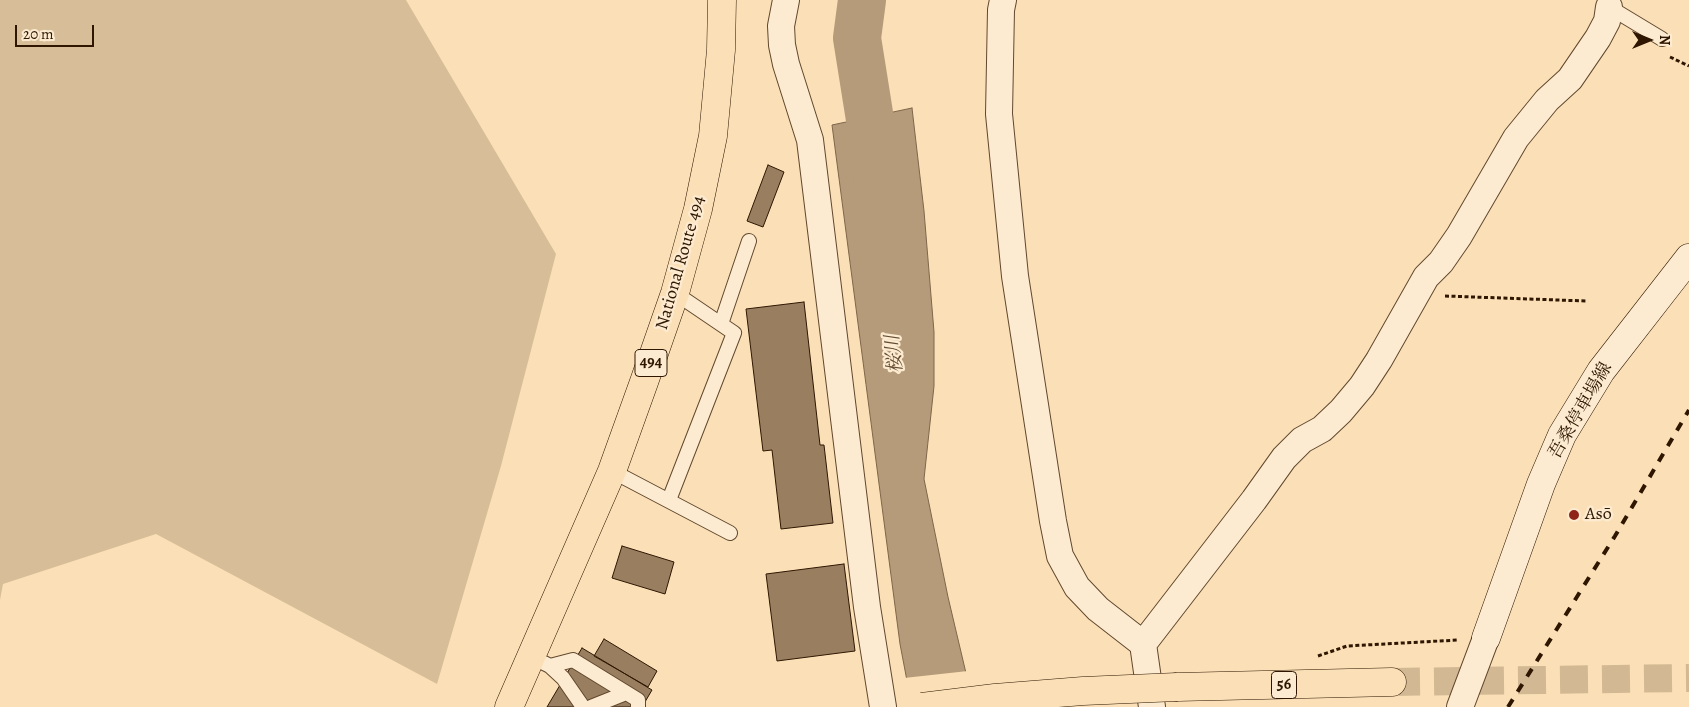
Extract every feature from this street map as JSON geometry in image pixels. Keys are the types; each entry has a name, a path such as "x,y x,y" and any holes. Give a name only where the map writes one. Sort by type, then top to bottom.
{"highway":[{"name":"National Route 494","path":"510,707 541,661 612,471 674,293 698,209 713,136 721,50 722,0"},
{"name":"56","path":"922,707 995,698 1083,691 1392,682"}],"main road":[{"name":"吾桑停車場線","path":"1486,638 1541,484 1562,435 1601,371 1689,258"}],"street":[{"path":"786,0 781,26 782,44 788,71 810,140 867,607 882,707"},
{"path":"1003,0 1001,10 1000,114 1015,276 1060,556 1077,587 1098,609 1143,644 1152,707"},
{"path":"1143,644 1284,458 1302,440 1322,429 1341,411 1362,386 1426,277 1441,262 1460,236 1516,138 1548,100 1570,79 1598,38 1607,21 1609,7"},
{"path":"1460,707 1486,638"}],"lane":[{"path":"1609,7 1662,39"},
{"path":"721,324 750,241"},
{"path":"669,500 734,333 674,293"},
{"path":"612,471 730,533"},
{"path":"541,661 573,660 638,700 638,707"},
{"path":"541,661 564,678 583,707"},
{"path":"591,707 626,692"}],"path":[{"path":"1418,291 1443,296 1586,301"},
{"path":"1312,659 1347,646 1486,638"}],"shaded area":[{"path":"0,0 406,0 556,254 501,466 437,684 156,534 3,584 0,600"}],"water":[{"path":"912,108 924,211 934,332 934,386 924,479 948,597 974,707 912,707 900,644 832,125"}],"pier":[{"path":"968,671 977,707 910,707 904,678"}],"building":[{"path":"768,165 784,172 763,227 747,221"},
{"path":"804,302 820,445 824,445 833,523 781,529 772,450 763,451 746,309"},
{"path":"622,546 674,562 665,594 612,578"},
{"path":"844,564 855,651 777,661 766,574"},
{"path":"604,639 657,671 648,687 594,656"},
{"path":"582,648 652,690 642,707 547,707"}],"waterway":[{"name":"桜川","path":"862,0 857,38 875,151 878,182"}],"tunnel":[{"path":"1392,682 1689,678"}],"railway":[{"path":"1508,707 1615,536 1689,410"}],"place":[{"name":"Asō","path":"1574,515"}]}
